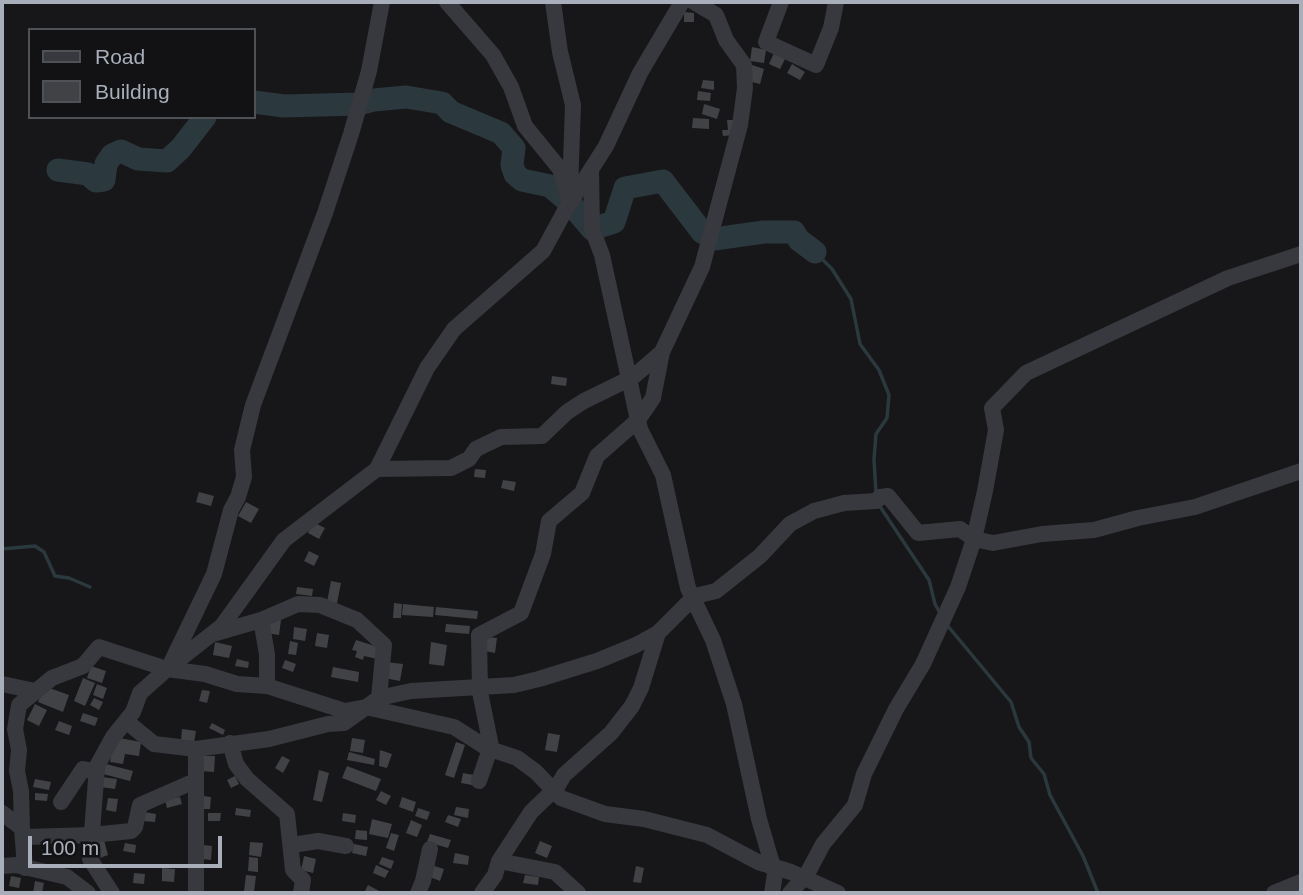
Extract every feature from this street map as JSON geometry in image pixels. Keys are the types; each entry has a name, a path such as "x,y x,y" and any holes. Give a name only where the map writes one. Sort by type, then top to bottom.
{"street":[{"path":"167,669 214,574 231,510 244,477 242,450 253,405 325,213 351,134 369,71 382,2"},
{"path":"447,2 493,55 511,87 526,126 560,169 570,203"},
{"path":"553,2 560,52 573,106 570,203"},
{"path":"377,470 427,368 454,329 543,251 606,146 640,73 682,2"},
{"path":"479,781 491,749 480,687 479,635 521,612 543,554 549,521 582,493 597,456 638,420 653,398 663,352 702,267 740,125 745,88 744,65 726,40 716,15 694,2"},
{"path":"781,2 766,42 816,65 831,29 836,2"},
{"path":"591,170 593,229 602,255 640,429 663,475 688,588 713,640 734,704 759,819 775,874 772,893"},
{"path":"790,893 823,844 855,805 864,774 896,709 923,664 958,587 974,539 996,430 992,408 1026,373 1228,278 1301,254"},
{"path":"112,893 90,859 97,772 113,737 133,712 140,693 222,625 284,540 377,470 451,468 470,459 476,449 500,437 541,436 567,412 629,378 663,352"},
{"path":"25,868 21,791 17,771 19,750 15,729 19,705 52,678 83,666 99,647 167,669 205,674 237,684 267,686 345,711 411,691 514,685 597,661 636,645 658,633 693,598 716,591 760,556 790,524 814,511 844,503 876,501 880,497 888,496 918,533 960,529 974,539 993,542 1042,534 1094,530 1195,507 1301,471"},
{"path":"126,721 154,744 196,749 269,739 328,724 344,723 373,703 384,645 357,620 320,605 298,604 261,620 213,634"},
{"path":"261,620 267,654 267,686"},
{"path":"482,893 531,812 564,775 611,733 632,706 641,688 658,633"},
{"path":"2,684 35,691"},
{"path":"373,703 454,727 491,749 517,758 561,798 605,814 644,819 706,835 758,862 803,877 838,893"},
{"path":"230,743 236,764 247,779 287,814 293,870 303,880 301,893"},
{"path":"196,749 196,893"},
{"path":"61,802 83,769 97,772"},
{"path":"2,813 23,832 92,835 131,831 135,827 141,805 195,781"},
{"path":"292,845 318,841 346,846"},
{"path":"418,893 430,849"},
{"path":"499,862 555,872 578,893"},
{"path":"2,865 66,877 88,893"},
{"path":"99,874 100,893"},
{"path":"1274,893 1299,887"}],"building":[{"path":"684,12 694,13 694,22 684,22"},
{"path":"752,47 766,50 764,63 750,61"},
{"path":"774,53 785,59 780,69 769,64"},
{"path":"792,64 805,72 800,80 787,73"},
{"path":"752,65 764,69 760,84 748,81"},
{"path":"703,80 714,81 714,90 701,88"},
{"path":"698,91 711,93 710,101 697,100"},
{"path":"704,104 720,109 717,119 702,114"},
{"path":"693,118 709,119 709,129 692,128"},
{"path":"727,120 738,120 735,135 723,136 722,130 728,130"},
{"path":"552,376 567,378 566,386 551,384"},
{"path":"475,469 486,470 485,478 474,477"},
{"path":"503,480 516,482 514,491 501,488"},
{"path":"199,492 214,496 211,506 196,502"},
{"path":"246,502 259,509 251,523 238,516"},
{"path":"313,522 325,528 319,539 308,533"},
{"path":"309,551 319,556 314,566 304,561"},
{"path":"331,581 341,583 337,603 327,602"},
{"path":"297,587 313,589 312,596 296,594"},
{"path":"394,603 402,604 401,618 393,618"},
{"path":"403,604 434,607 433,617 402,615"},
{"path":"436,607 478,611 477,619 435,615"},
{"path":"268,618 281,620 279,635 266,633"},
{"path":"446,624 470,626 469,634 445,632"},
{"path":"294,627 307,629 305,641 293,639"},
{"path":"317,633 329,635 327,648 315,646"},
{"path":"487,637 497,638 495,653 485,651"},
{"path":"356,640 381,648 377,659 364,656 363,660 355,657 357,651 352,650"},
{"path":"290,641 298,643 296,655 288,654"},
{"path":"215,642 232,646 229,658 213,655"},
{"path":"431,642 447,645 444,666 429,664"},
{"path":"237,659 249,662 248,668 235,666"},
{"path":"285,660 296,664 293,672 282,668"},
{"path":"386,662 403,664 400,681 384,678"},
{"path":"91,666 106,671 102,683 87,678"},
{"path":"333,667 359,672 358,682 331,677"},
{"path":"83,678 95,683 85,706 74,701"},
{"path":"97,684 107,688 103,699 93,695"},
{"path":"44,686 69,695 63,712 38,702"},
{"path":"202,690 210,691 207,703 199,701"},
{"path":"94,698 103,702 99,710 90,705"},
{"path":"35,704 47,710 39,726 27,720"},
{"path":"83,713 98,718 95,726 80,721"},
{"path":"59,721 72,726 69,735 55,730"},
{"path":"212,723 225,730 223,735 209,728"},
{"path":"182,729 196,731 194,743 181,740"},
{"path":"548,733 560,735 557,752 545,750"},
{"path":"114,737 141,742 139,756 125,754 123,764 110,762"},
{"path":"352,738 365,740 363,753 350,751"},
{"path":"456,742 465,745 454,778 445,775"},
{"path":"380,750 392,754 387,768 379,766"},
{"path":"349,752 375,759 374,765 347,760"},
{"path":"200,756 215,756 214,772 199,771"},
{"path":"282,756 290,760 283,773 275,768"},
{"path":"106,764 133,771 130,781 103,774"},
{"path":"347,766 381,779 376,791 342,778"},
{"path":"319,770 329,773 322,802 313,800"},
{"path":"463,773 474,775 472,785 461,783"},
{"path":"235,776 239,784 231,788 227,780"},
{"path":"102,777 117,779 115,789 100,787"},
{"path":"35,779 51,782 49,790 33,787"},
{"path":"381,791 391,796 386,805 376,800"},
{"path":"35,793 48,794 47,801 35,800"},
{"path":"203,796 211,797 210,809 202,809"},
{"path":"180,797 182,804 167,808 165,800"},
{"path":"402,797 416,802 413,812 399,807"},
{"path":"108,798 118,799 116,812 106,810"},
{"path":"456,807 469,809 468,818 454,815"},
{"path":"236,808 251,810 250,817 235,815"},
{"path":"418,808 430,812 427,820 415,816"},
{"path":"144,812 156,814 155,822 143,821"},
{"path":"208,813 221,813 220,821 208,821"},
{"path":"343,813 356,815 355,823 342,821"},
{"path":"448,815 461,819 458,827 445,822"},
{"path":"372,819 392,824 388,838 369,834"},
{"path":"411,820 422,825 417,837 406,833"},
{"path":"356,830 367,831 367,840 355,839"},
{"path":"391,833 399,835 394,851 386,848"},
{"path":"430,834 451,840 448,848 427,842"},
{"path":"104,840 108,855 100,858 95,843"},
{"path":"540,841 552,846 547,858 535,853"},
{"path":"250,842 263,843 261,857 249,855"},
{"path":"125,843 136,845 135,853 123,851"},
{"path":"354,844 368,847 366,856 352,853"},
{"path":"203,845 212,846 211,860 202,859"},
{"path":"455,853 469,856 468,865 453,863"},
{"path":"304,856 316,859 313,873 301,870"},
{"path":"249,857 258,858 258,872 248,871"},
{"path":"382,857 394,861 391,869 379,864"},
{"path":"376,865 389,871 385,878 373,873"},
{"path":"431,865 444,869 440,881 427,876"},
{"path":"636,866 644,868 641,883 633,882"},
{"path":"162,868 175,869 174,882 162,881"},
{"path":"134,873 145,874 144,884 133,883"},
{"path":"246,875 256,876 254,892 244,891"},
{"path":"525,875 539,877 538,885 523,883"},
{"path":"11,876 21,878 19,888 9,886"},
{"path":"35,881 44,883 42,893 33,893"},
{"path":"368,885 383,893 364,893"}],"waterway":[{"path":"256,102 284,106 359,104 406,97 442,103 451,112 501,133 514,148 512,165 515,174 522,180 550,186 570,203 592,229 614,222 625,188 663,181 702,232 714,239 764,232 794,232 799,240 815,252"},
{"path":"58,170 88,174 96,181 104,180 106,164 112,155 121,151 138,159 167,161 203,119"},
{"path":"815,252 832,269 851,299 860,344 879,370 889,395 887,418 876,434 876,494"},
{"path":"879,505 929,580 940,613"},
{"path":"2,549 35,546 44,552 55,576 69,578 90,587"},
{"path":"947,625 1011,702 1019,727 1029,742 1031,758 1044,774 1050,795 1083,856 1098,893"}]}
